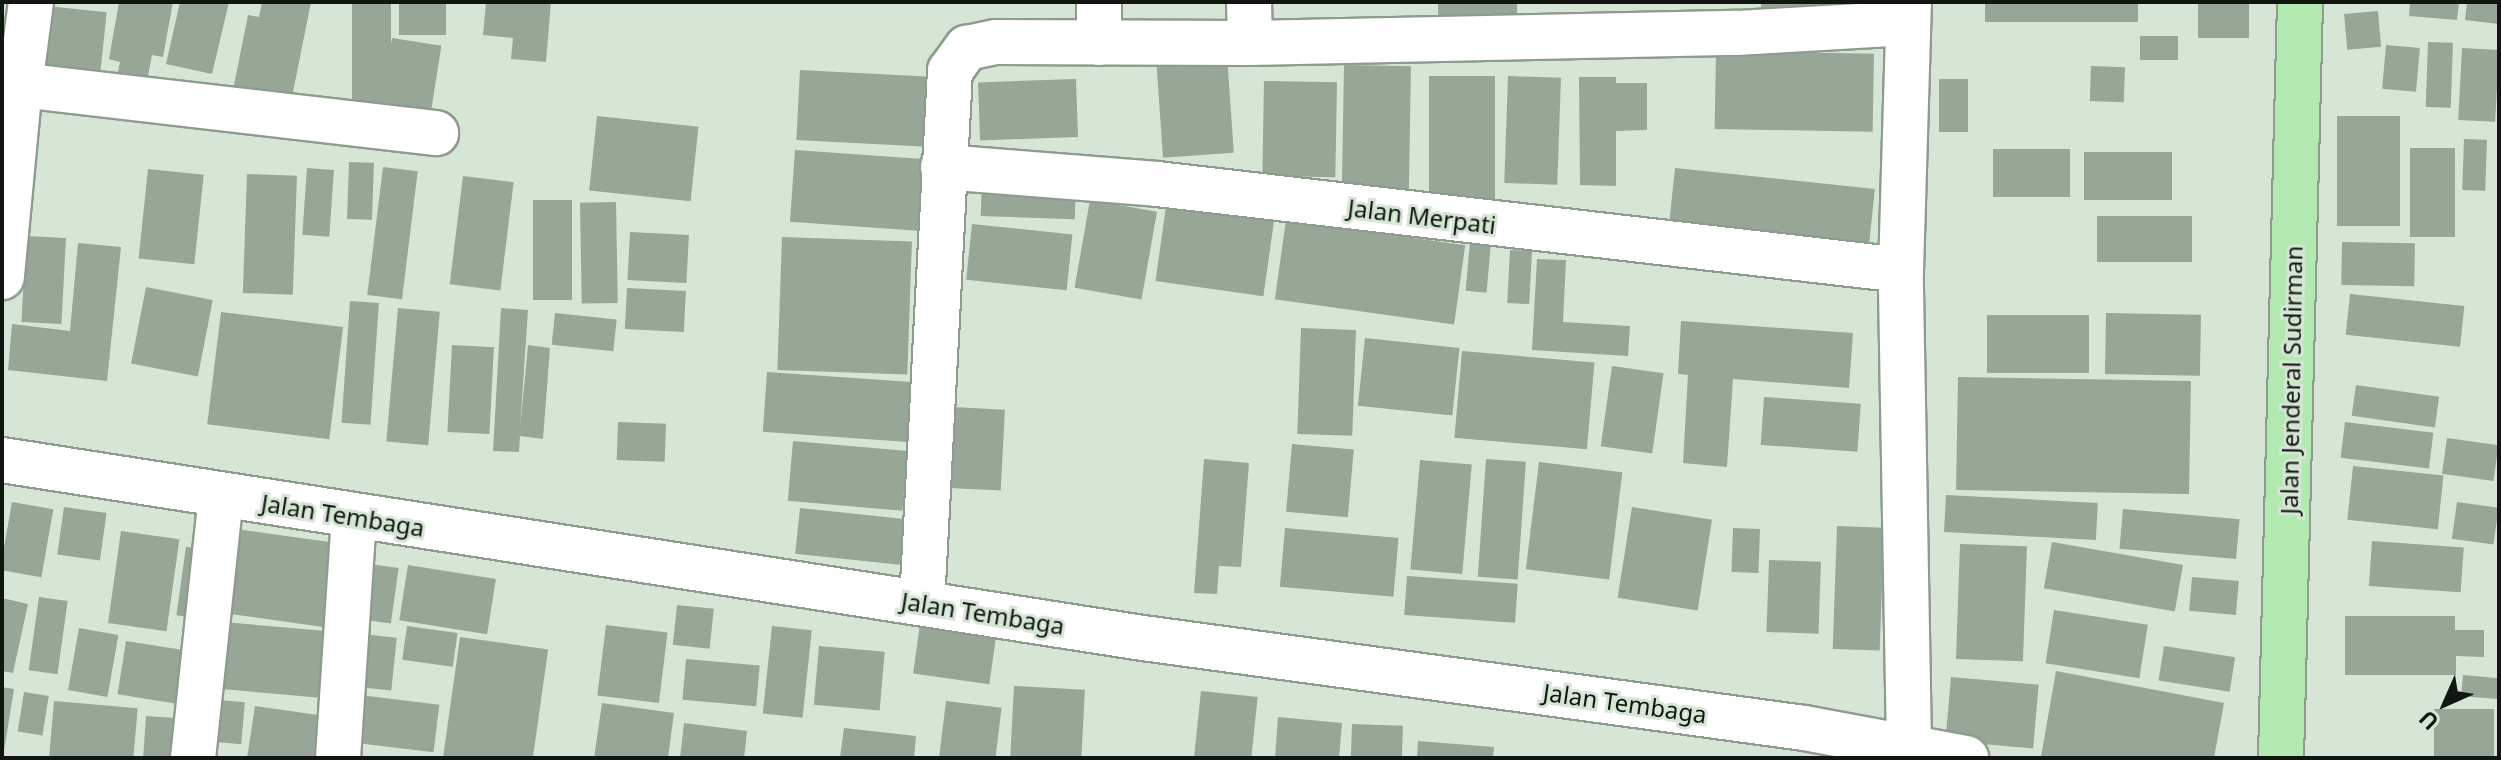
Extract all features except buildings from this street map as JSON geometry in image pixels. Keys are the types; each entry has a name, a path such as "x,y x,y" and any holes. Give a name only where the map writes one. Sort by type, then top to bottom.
{"main road":[{"name":"Jalan Jenderal Sudirman","path":"2281,758 2300,2"}],"street":[{"path":"2,277 11,84 31,2"},
{"path":"922,603 950,71 967,48 1099,23 1736,17 1909,12 1901,270 1938,754"},
{"path":"11,84 436,133"},
{"name":"Jalan Merpati","path":"943,167 1157,184 1901,270"},
{"name":"Jalan Tembaga","path":"2,460 1143,638 1804,728 1938,754"},
{"path":"193,758 221,496"},
{"path":"338,758 354,517"}]}
